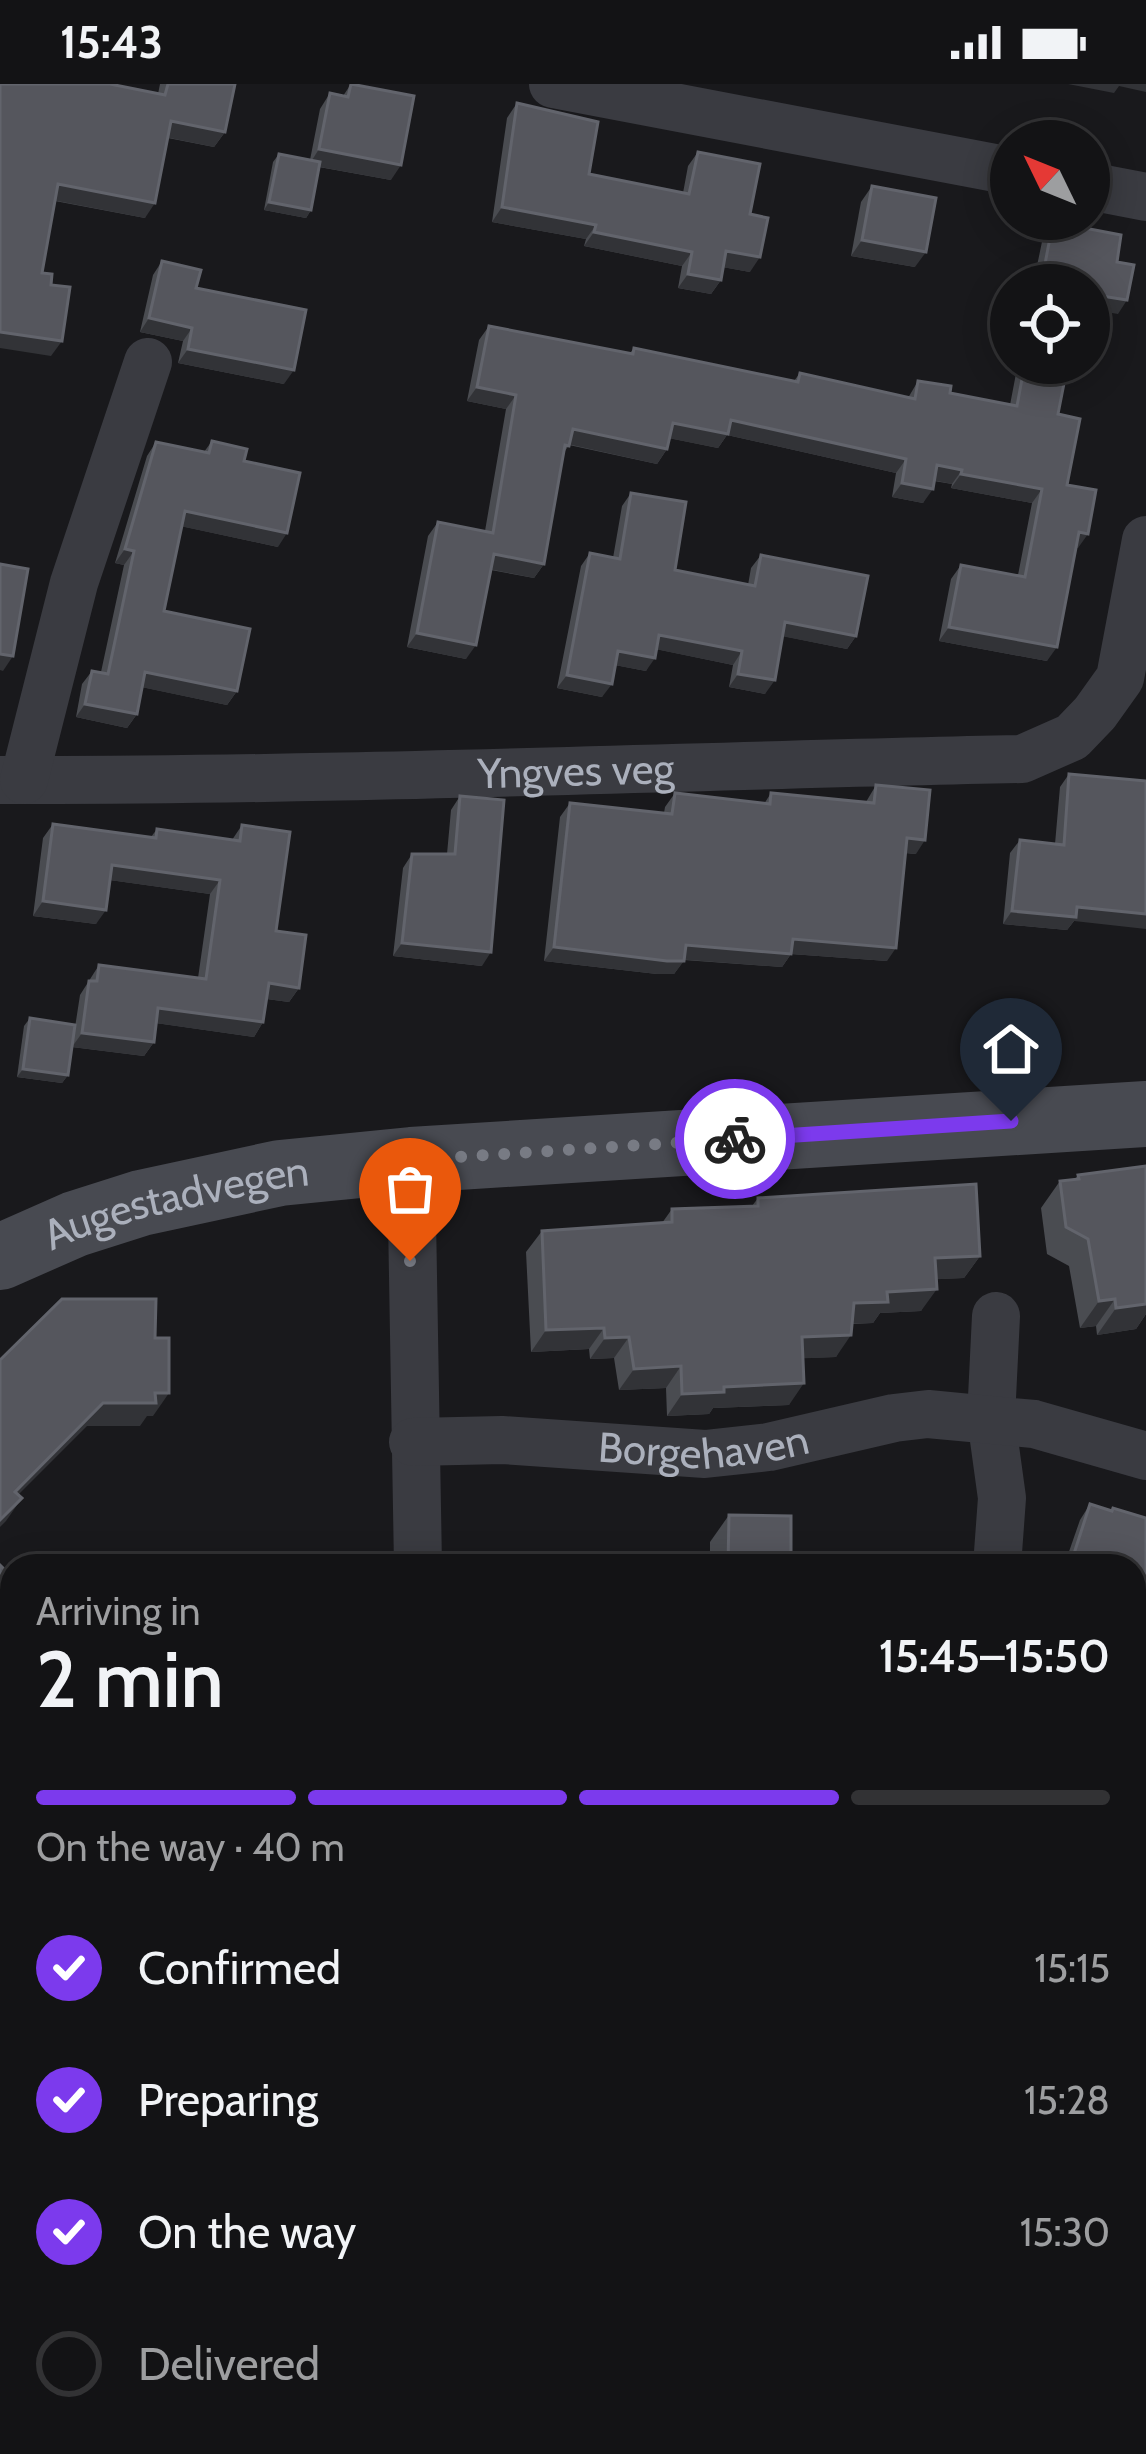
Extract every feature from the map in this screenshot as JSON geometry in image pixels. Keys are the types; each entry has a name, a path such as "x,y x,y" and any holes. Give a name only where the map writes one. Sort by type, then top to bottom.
{"main road":[{"name":"Augestadvegen","path":"0,1257 75,1224 217,1184 280,1173 411,1160 1146,1114"}],"street":[{"path":"553,84 990,167"},
{"path":"1110,190 1146,197"},
{"path":"12,780 148,362"},
{"name":"Yngves veg","path":"12,780 334,780 515,770 1022,759 1072,737 1133,682 1146,541"},
{"path":"411,1160 417,1554"},
{"path":"996,1316 991,1418 1002,1498 998,1554"},
{"name":"Borgehaven","path":"412,1442 502,1440 705,1454 770,1447 928,1414 1034,1424 1146,1456"}],"building":[{"path":"0,84 110,84 165,95 168,84 235,84 225,132 171,121 155,203 58,184 42,273 52,274 51,285 70,287 62,341 0,332"},
{"path":"351,84 414,96 401,165 319,149 330,93 348,97"},
{"path":"517,103 598,122 589,174 689,194 698,152 760,164 750,214 768,218 760,257 726,251 721,280 688,274 692,252 594,232 596,225 502,207"},
{"path":"279,154 320,162 311,210 269,202"},
{"path":"872,186 936,198 926,252 862,240"},
{"path":"1110,233 1121,235 1117,262 1134,265 1127,300 1110,297 1110,264 1045,264 1050,240 1110,240"},
{"path":"162,261 201,270 196,288 306,310 294,370 188,349 192,328 149,318"},
{"path":"489,326 633,354 634,348 798,382 800,373 915,399 918,381 951,386 950,393 1017,406 1021,384 1064,384 1058,414 1080,419 1067,485 1096,490 1088,534 1079,532 1057,647 949,627 961,565 1025,577 1042,489 937,465 933,489 902,483 906,459 731,420 728,434 673,423 667,449 573,429 569,446 565,445 544,564 494,554 476,645 417,633 438,522 493,533 516,395 477,387"},
{"path":"212,441 247,449 244,461 300,473 287,533 185,511 164,611 250,629 237,691 145,672 137,714 85,704 92,671 108,674 134,551 125,549 156,442 209,453"},
{"path":"631,493 686,502 675,570 755,586 761,555 868,576 856,636 785,622 775,680 738,674 742,651 659,635 655,658 618,651 612,684 567,675 590,553 620,559"},
{"path":"0,564 28,569 13,656 0,654"},
{"path":"1069,774 1146,781 1146,914 1077,907 1076,917 1012,911 1020,840 1064,845"},
{"path":"876,785 930,790 925,840 907,838 896,948 793,939 791,954 686,945 684,961 667,961 554,947 570,803 672,814 675,793 770,804 771,793 874,803"},
{"path":"460,796 504,800 491,952 402,943 412,854 455,854"},
{"path":"53,824 156,838 157,829 240,841 242,825 290,832 276,931 306,935 299,988 269,983 263,1022 158,1008 154,1042 82,1033 89,981 97,981 99,965 206,979 220,880 112,865 106,910 43,901"},
{"path":"30,1018 75,1025 68,1075 23,1069"},
{"path":"1146,1166 1146,1304 1116,1308 1115,1299 1099,1301 1088,1239 1066,1227 1060,1181"},
{"path":"976,1184 980,1256 935,1258 937,1289 887,1292 888,1302 854,1303 851,1335 802,1337 804,1383 682,1394 681,1366 634,1369 629,1337 605,1338 604,1328 546,1330 542,1231 672,1222 672,1209 758,1206 758,1198"},
{"path":"62,1299 156,1299 155,1338 169,1338 169,1393 155,1393 156,1403 103,1403 15,1492 22,1498 0,1520 0,1360"},
{"path":"1090,1504 1146,1518 1146,1554 1074,1554"},
{"path":"729,1515 791,1516 791,1554 728,1554"}],"way so far":[{"path":"410,1261 411,1160 735,1139"}],"route":[{"path":"735,1139 1011,1121"}]}
